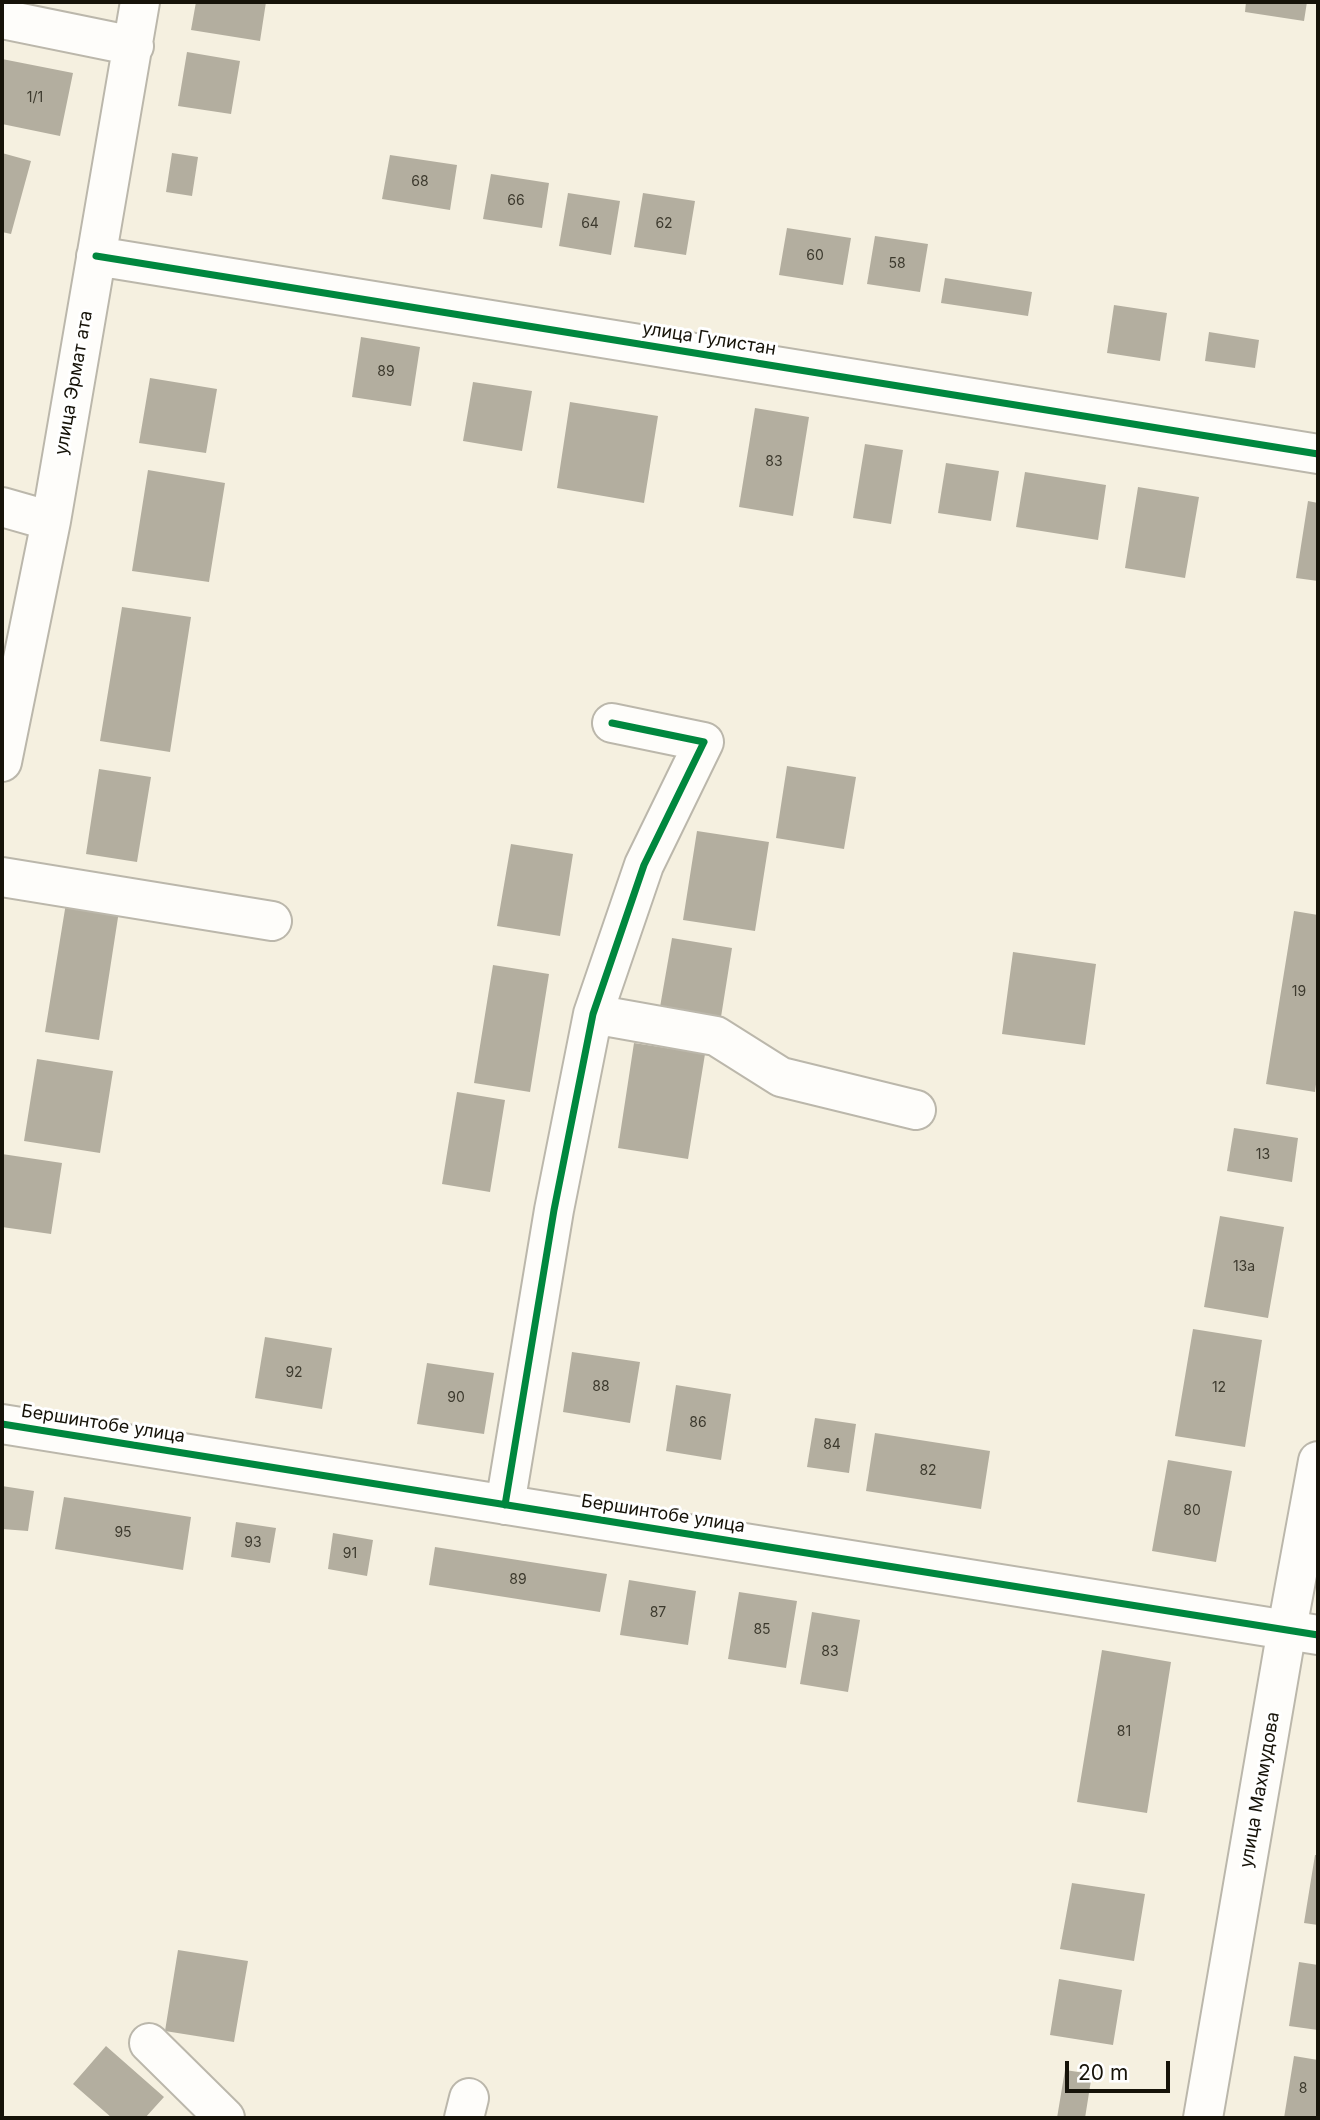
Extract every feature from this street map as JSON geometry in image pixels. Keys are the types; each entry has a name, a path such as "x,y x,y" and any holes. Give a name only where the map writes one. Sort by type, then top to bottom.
{"street":[{"name":"улица Эрмат ата","path":"2,762 51,521 141,2"},
{"path":"2,19 134,46"},
{"name":"улица Гулистан","path":"96,256 1318,454"},
{"path":"2,507 51,521"},
{"path":"505,1505 554,1210 593,1014 644,865 704,742 612,723"},
{"path":"2,877 272,921"},
{"path":"593,1014 716,1036 781,1077 916,1111"},
{"name":"Бершинтобе улица","path":"2,1424 1303,1632"},
{"name":"улица Махмудова","path":"1203,2118 1303,1632 1318,1461"},
{"path":"149,2043 225,2118"}],"building":[{"path":"196,2 266,2 260,41 191,30"},
{"path":"1246,2 1307,2 1304,21 1245,12"},
{"path":"187,52 240,61 231,114 178,106"},
{"path":"2,59 73,73 60,136 2,124"},
{"path":"2,153 31,161 11,234 2,232"},
{"path":"172,153 198,157 192,196 166,192"},
{"path":"390,155 457,165 450,210 382,199"},
{"path":"491,174 549,183 542,228 483,219"},
{"path":"568,193 620,201 611,255 559,246"},
{"path":"643,193 695,201 686,255 634,247"},
{"path":"787,228 851,238 843,285 779,275"},
{"path":"875,236 928,244 920,292 867,284"},
{"path":"945,278 1032,292 1028,316 941,303"},
{"path":"1114,305 1167,313 1160,361 1107,353"},
{"path":"1209,332 1259,340 1255,368 1205,361"},
{"path":"361,337 420,347 411,406 352,397"},
{"path":"150,378 217,389 206,453 139,443"},
{"path":"473,382 532,391 522,451 463,441"},
{"path":"570,402 658,416 644,503 557,488"},
{"path":"755,408 809,417 793,516 739,507"},
{"path":"865,444 903,450 891,524 853,518"},
{"path":"946,463 999,471 991,521 938,513"},
{"path":"148,470 225,483 209,582 132,571"},
{"path":"1025,472 1106,485 1098,540 1016,527"},
{"path":"1138,487 1199,497 1185,578 1125,568"},
{"path":"1308,501 1318,503 1318,581 1296,578"},
{"path":"122,607 191,617 170,752 100,741"},
{"path":"787,766 856,777 844,849 776,838"},
{"path":"99,769 151,777 137,862 86,854"},
{"path":"697,831 769,842 755,931 683,920"},
{"path":"511,844 573,854 560,936 497,926"},
{"path":"66,903 119,911 99,1040 45,1032"},
{"path":"1294,911 1318,915 1318,1069 1315,1092 1266,1084"},
{"path":"672,938 732,948 721,1017 660,1007"},
{"path":"1013,952 1096,964 1085,1045 1002,1034"},
{"path":"493,965 549,974 530,1092 474,1083"},
{"path":"634,1043 705,1054 688,1159 618,1148"},
{"path":"37,1059 113,1071 100,1153 24,1141"},
{"path":"457,1092 505,1100 490,1192 442,1184"},
{"path":"1234,1128 1298,1138 1292,1182 1227,1171"},
{"path":"2,1154 62,1163 51,1234 2,1227"},
{"path":"1220,1216 1284,1227 1268,1318 1204,1307"},
{"path":"1193,1329 1262,1340 1245,1447 1175,1436"},
{"path":"265,1337 332,1348 322,1409 255,1398"},
{"path":"572,1352 640,1362 630,1423 563,1412"},
{"path":"427,1363 494,1373 484,1434 417,1424"},
{"path":"676,1385 731,1394 721,1460 666,1451"},
{"path":"815,1418 856,1424 849,1473 807,1467"},
{"path":"875,1433 990,1451 981,1509 866,1491"},
{"path":"1168,1460 1232,1471 1216,1562 1152,1551"},
{"path":"2,1486 34,1491 28,1531 2,1529"},
{"path":"64,1497 191,1517 183,1570 55,1549"},
{"path":"236,1522 276,1528 270,1563 231,1557"},
{"path":"333,1533 373,1540 367,1576 328,1569"},
{"path":"435,1547 607,1574 600,1612 429,1585"},
{"path":"629,1580 696,1591 688,1645 620,1635"},
{"path":"739,1592 797,1601 786,1668 728,1659"},
{"path":"812,1612 860,1620 848,1692 800,1684"},
{"path":"1102,1650 1171,1662 1147,1813 1077,1802"},
{"path":"1315,1855 1318,1855 1318,1925 1304,1923"},
{"path":"1072,1883 1145,1894 1134,1961 1060,1949"},
{"path":"178,1950 248,1961 234,2042 165,2031"},
{"path":"1299,1962 1318,1965 1318,2030 1289,2026"},
{"path":"1059,1979 1122,1990 1113,2045 1050,2035"},
{"path":"106,2046 164,2097 145,2118 112,2118 73,2084"},
{"path":"1294,2056 1318,2060 1318,2118 1284,2118"},
{"path":"1065,2070 1092,2074 1085,2118 1057,2118"}],"cycle path":[{"path":"96,256 1318,454"},
{"path":"505,1505 554,1210 593,1014 644,865 704,742 612,723"},
{"path":"2,1424 1318,1635"}]}
